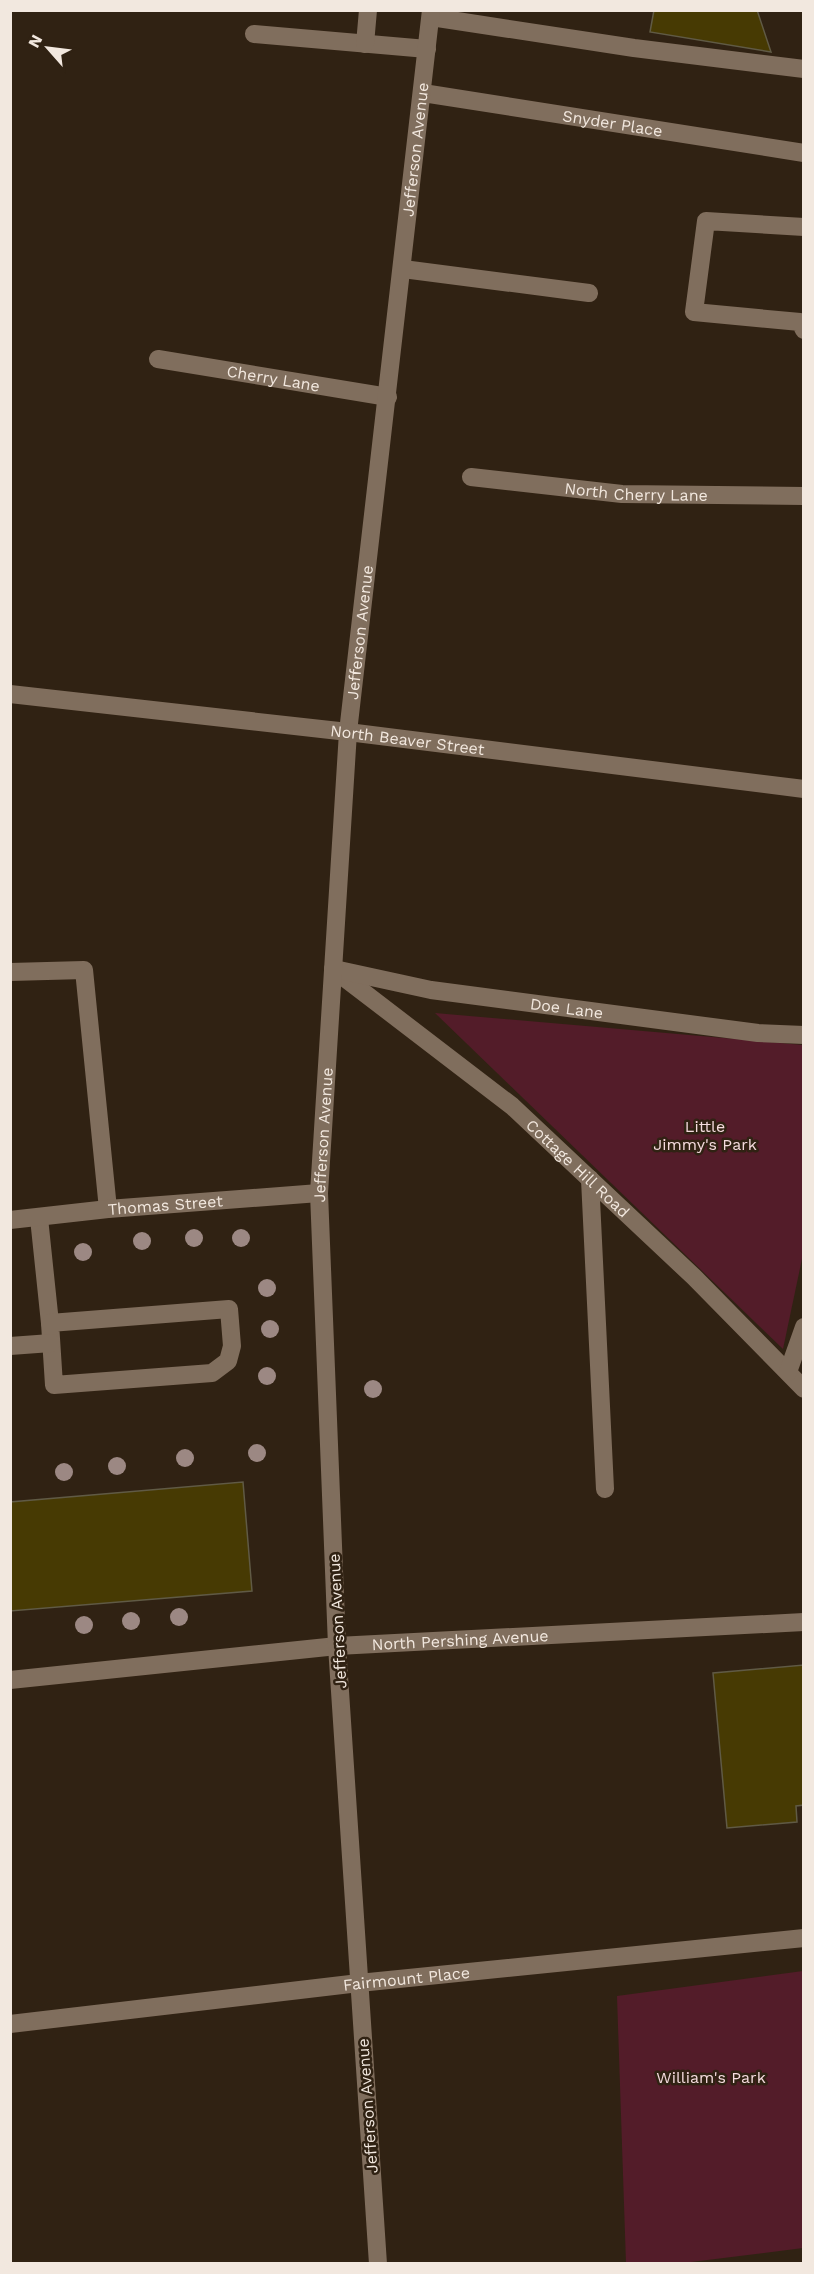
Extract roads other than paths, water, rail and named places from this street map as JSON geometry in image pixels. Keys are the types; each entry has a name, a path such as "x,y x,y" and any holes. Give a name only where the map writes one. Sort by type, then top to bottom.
{"street":[{"path":"365,44 368,10"},
{"path":"431,14 634,48 804,69"},
{"name":"Jefferson Avenue","path":"378,2264 337,1646 319,1193 348,732 431,14"},
{"path":"254,34 427,49"},
{"name":"Snyder Place","path":"423,93 804,153"},
{"path":"804,227 706,221 694,312 800,322 804,330"},
{"path":"403,269 589,293"},
{"name":"Cherry Lane","path":"158,359 388,397"},
{"name":"North Cherry Lane","path":"471,477 622,494 804,496"},
{"name":"North Beaver Street","path":"10,694 348,732 804,789"},
{"name":"Doe Lane","path":"333,969 431,990 758,1033 804,1035"},
{"name":"Cottage Hill Road","path":"333,969 512,1106 693,1277 804,1389"},
{"path":"10,972 84,970 108,1209"},
{"path":"590,1179 605,1489"},
{"name":"Thomas Street","path":"10,1220 108,1209 319,1193"},
{"path":"39,1218 54,1385 212,1373 228,1361 232,1346 229,1309 50,1323"},
{"path":"788,1372 804,1327"},
{"path":"10,1346 51,1343"},
{"name":"North Pershing Avenue","path":"10,1680 337,1646 804,1622"},
{"name":"Fairmount Place","path":"10,2024 359,1983 804,1938"}],"park label":[{"name":"Little Jimmy's Park","path":"705,1135"},
{"name":"William's Park","path":"711,2077"}]}
